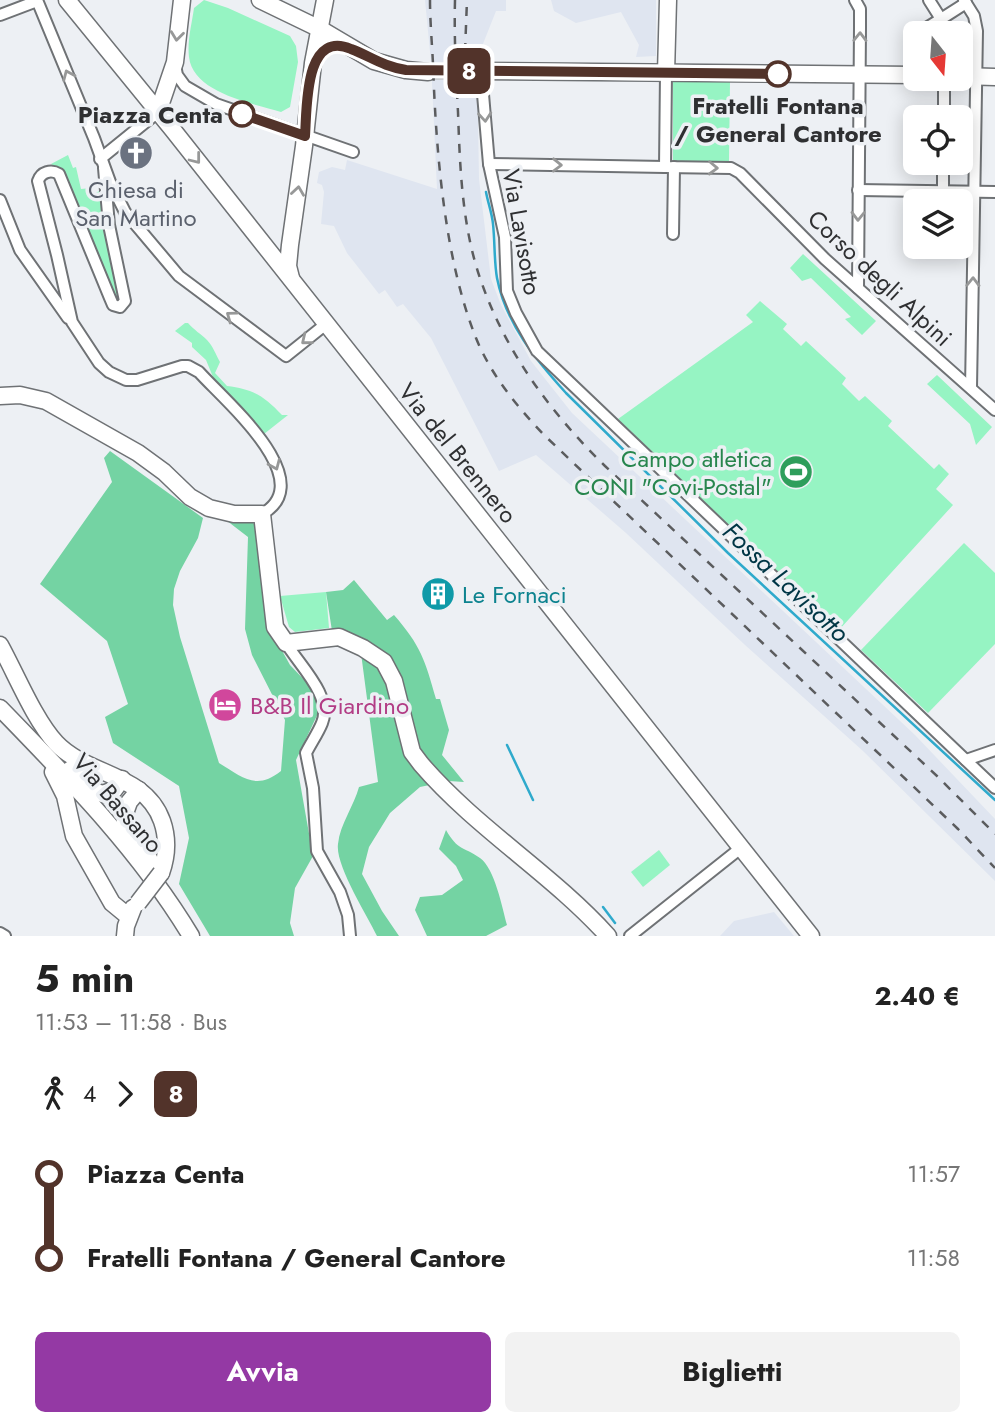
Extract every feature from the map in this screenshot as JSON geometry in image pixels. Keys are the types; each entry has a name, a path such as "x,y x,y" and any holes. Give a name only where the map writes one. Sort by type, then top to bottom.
{"main road":[{"name":"Via del Brennero","path":"67,0 811,936"},
{"path":"260,0 320,29 349,48 388,67 428,72"},
{"path":"292,281 288,266 290,245 313,63 324,0"},
{"path":"666,73 668,0"},
{"path":"158,112 174,62 182,3"},
{"path":"292,16 308,41 313,63"},
{"path":"313,63 327,48 349,48"},
{"path":"478,71 903,75"},
{"path":"973,76 995,77"},
{"path":"265,247 280,251 290,245"},
{"path":"0,396 20,395 46,401 138,453 164,472 190,497 209,508 234,514 262,514 275,627 286,643 339,637 384,662 394,681 412,752 421,764 485,827 561,889 608,936"},
{"path":"0,645 56,743 76,758 122,779 139,790 155,807 164,826 166,854 161,873 133,910 125,936"},
{"name":"Via Bassano","path":"0,708 99,813 166,894 191,936"},
{"path":"32,741 48,749 98,793 110,793 122,779"},
{"path":"32,741 58,781 65,796 74,836 112,903 133,910"},
{"path":"139,790 128,802 124,816 166,894"},
{"path":"77,841 78,821 88,817 97,820 166,894"}],"street":[{"path":"0,15 37,0 102,163 125,212 179,276 286,356 326,324"},
{"path":"855,0 860,9 858,288"},
{"path":"929,0 941,19"},
{"path":"938,21 965,2 976,22 973,45"},
{"path":"174,62 181,81 202,98 353,152"},
{"name":"Via Lavisotto","path":"478,71 489,164 505,237 507,291 537,351 995,788"},
{"path":"666,73 673,234"},
{"path":"970,91 974,192 971,388"},
{"path":"102,163 158,112"},
{"path":"72,323 38,181 41,175 47,172 59,174 113,305 120,307 125,301 109,225 102,163"},
{"path":"489,164 669,167"},
{"name":"Corso degli Alpini","path":"669,167 731,168 740,173 825,259 995,410"},
{"path":"858,190 903,191"},
{"path":"974,192 995,192"},
{"path":"0,200 20,250 99,363 109,372 126,380 137,380 188,366 199,372 268,450 280,477 281,494 277,503 262,514"},
{"path":"286,643 295,659 310,675 325,710 322,723 306,752 313,788 317,851 340,892 348,915 350,936"},
{"path":"966,760 995,750"},
{"path":"630,936 741,847"},
{"path":"0,933 5,936"}],"shaded area":[{"path":"425,0 506,0 506,11 496,11 477,59 479,179 491,279 501,305 531,361 572,413 915,735 995,819 995,881 863,751 626,533 536,455 499,471 431,338 403,304 397,307 385,290 379,294 347,253 334,226 321,224 324,192 322,185 317,183 319,172 332,167 345,170 347,160 437,189"},
{"path":"551,0 656,0 656,56 636,57 639,45 621,12 576,23 554,11"},
{"path":"774,912 794,936 720,936 734,921"}],"green space":[{"path":"204,0 290,36 296,46 298,62 290,107 281,112 240,100 201,80 193,69 189,45 194,8"},
{"path":"673,82 730,82 729,161 673,162"},
{"path":"68,155 73,168 76,167 81,189 91,188 94,194 101,190 121,301 117,301 68,180 63,172 51,164"},
{"path":"803,254 876,321 862,335 845,319 851,317 811,278 802,281 790,268"},
{"name":"Campo atletica CONI \"Covi-Postal\"","path":"760,301 787,324 783,329 801,346 806,341 846,378 842,384 859,401 865,396 892,421 888,426 934,469 939,464 949,474 936,489 953,505 839,630 618,419 753,322 746,315"},
{"path":"185,323 211,345 220,362 215,373 227,386 258,394 282,415 288,415 264,434 213,377 206,360 192,347 192,343 175,331"},
{"path":"937,375 992,427 976,445 970,424 927,384"},
{"path":"110,451 203,518 198,538 180,571 174,589 173,605 180,637 219,763 242,777 256,781 272,777 281,771 285,720 252,655 245,629 248,537 222,517 252,522 259,528 270,629 290,665 311,687 321,707 296,760 313,856 295,888 290,923 294,936 210,936 179,884 189,838 179,786 113,743 105,717 128,704 107,641 40,584 112,482 104,458"},
{"path":"964,543 995,573 995,644 928,713 861,650"},
{"path":"354,580 387,620 394,615 416,645 425,663 436,699 440,699 449,730 442,755 464,782 449,781 420,787 390,813 369,847 362,874 399,936 377,936 346,877 338,853 341,829 359,787 378,782 359,638 332,631 326,592 343,590"},
{"path":"326,592 329,628 295,632 289,627 280,596"},
{"path":"446,830 458,845 485,863 494,879 507,925 486,936 427,936 415,910 420,897 442,895 463,880 456,866 439,849"},
{"path":"659,850 670,865 643,887 631,872"}],"waterway":[{"name":"Fossa Lavisotto","path":"486,192 501,295 515,326 544,368 728,553 995,800"},
{"path":"507,745 533,800"},
{"path":"603,907 615,923"}],"tunnel":[{"path":"428,72 476,71"}],"railway":[{"path":"430,0 436,132 449,239 465,307 482,352 497,377 543,434 958,829 995,868"},
{"path":"455,0 460,155 470,240 491,307 503,333 532,381 566,425 605,466 937,776 995,834"},
{"path":"465,52 467,0"}],"bus line":[{"name":"8","path":"242,114 305,136 313,63 321,52 336,46 349,48 388,67 428,72 778,74"}],"place":[{"name":"Fratelli Fontana / General Cantore","path":"778,74"},
{"name":"Piazza Centa","path":"242,114"},
{"name":"Chiesa di San Martino","path":"136,153"},
{"name":"Campo atletica CONI \"Covi-Postal\"","path":"796,472"},
{"name":"Le Fornaci","path":"438,594"},
{"name":"B&B Il Giardino","path":"225,705"}]}
